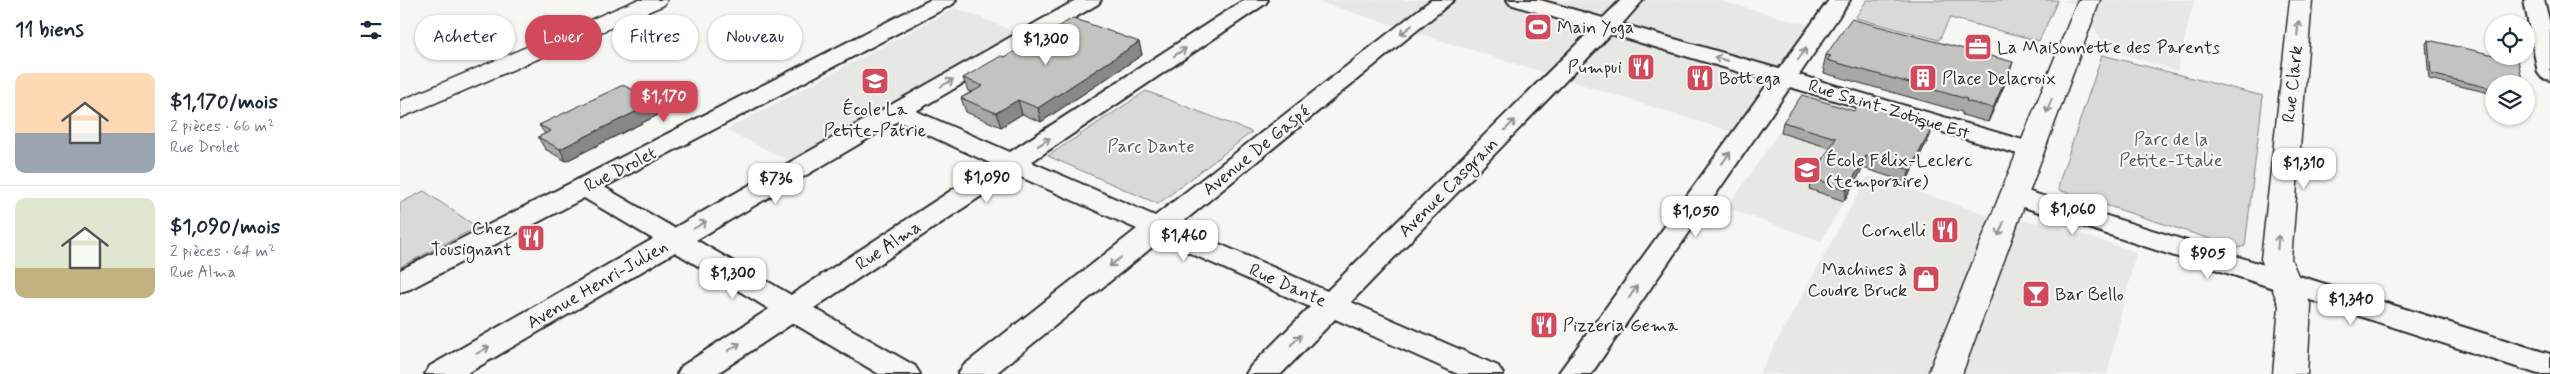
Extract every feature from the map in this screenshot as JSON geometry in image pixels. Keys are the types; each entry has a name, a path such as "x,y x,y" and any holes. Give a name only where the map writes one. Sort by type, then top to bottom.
{"main road":[{"path":"400,110 656,0"},
{"path":"1945,374 2089,0"},
{"name":"Rue Clark","path":"2290,374 2295,306 2276,260 2301,0"}],"street":[{"name":"Rue Drolet","path":"400,282 946,0"},
{"name":"Avenue Henri-Julien","path":"441,374 1091,0"},
{"name":"Rue Alma","path":"693,374 1258,0"},
{"name":"Avenue De Gaspé","path":"974,374 1444,0"},
{"name":"Rue Saint-Zotique Est","path":"1517,0 2031,150"},
{"name":"Avenue Casgrain","path":"1262,374 1633,0"},
{"path":"1574,374 1840,0"},
{"path":"2534,0 2550,73"},
{"name":"Rue Dante","path":"897,112 1487,374"},
{"path":"584,187 904,374"},
{"path":"2014,195 2550,366"}],"shaded area":[{"path":"1313,0 1717,0 1820,28 1742,135"},
{"path":"2063,0 2194,0 2177,71 2104,48 2086,8"},
{"name":"École La Petite-Patrie","path":"955,8 1017,32 790,161 726,130"},
{"name":"École Félix-Leclerc (temporaire)","path":"1803,98 1930,136 1906,182 1863,168 1821,241 1727,208"},
{"path":"1868,176 2004,220 2045,223 2136,252 2107,374 1759,374"}],"green space":[{"path":"1867,0 2058,0 2039,41 1950,18 1939,40 1855,18"},
{"name":"Parc de la Petite-Italie","path":"2102,55 2263,96 2245,246 2238,248 2059,190 2059,182"},
{"name":"Parc Dante","path":"1146,91 1252,132 1158,204 1048,156"},
{"path":"424,191 477,227 400,267 400,203"}],"building":[{"path":"1073,18 1139,42 1038,108 1018,100 996,113 961,98 983,86 963,78 1001,56 1005,57"},
{"name":"Place Delacroix","path":"1851,19 2013,62 1993,108 1966,101 1967,99 1827,60 1831,56 1826,55"},
{"path":"2428,40 2485,53 2485,65 2519,65 2521,75 2485,75 2485,87 2431,74"},
{"path":"623,85 635,91 647,85 668,96 560,149 538,137 551,131 539,125"},
{"path":"1802,95 1854,111 1859,102 1934,124 1910,170 1866,156 1847,189 1812,178 1836,138 1783,122"}],"place":[{"name":"Main Yoga","path":"1538,27"},
{"name":"La Maisonnette des Parents","path":"1978,47"},
{"name":"Pumpui","path":"1641,67"},
{"name":"Bottega","path":"1700,78"},
{"name":"Place Delacroix","path":"1923,78"},
{"name":"École La Petite-Patrie","path":"875,81"},
{"name":"École Félix-Leclerc (temporaire)","path":"1807,170"},
{"name":"Cornelli","path":"1945,230"},
{"name":"Chez Tousignant","path":"531,238"},
{"name":"Machines à Coudre Bruck","path":"1926,279"},
{"name":"Bar Bello","path":"2036,294"},
{"name":"Pizzeria Gema","path":"1544,325"}]}
